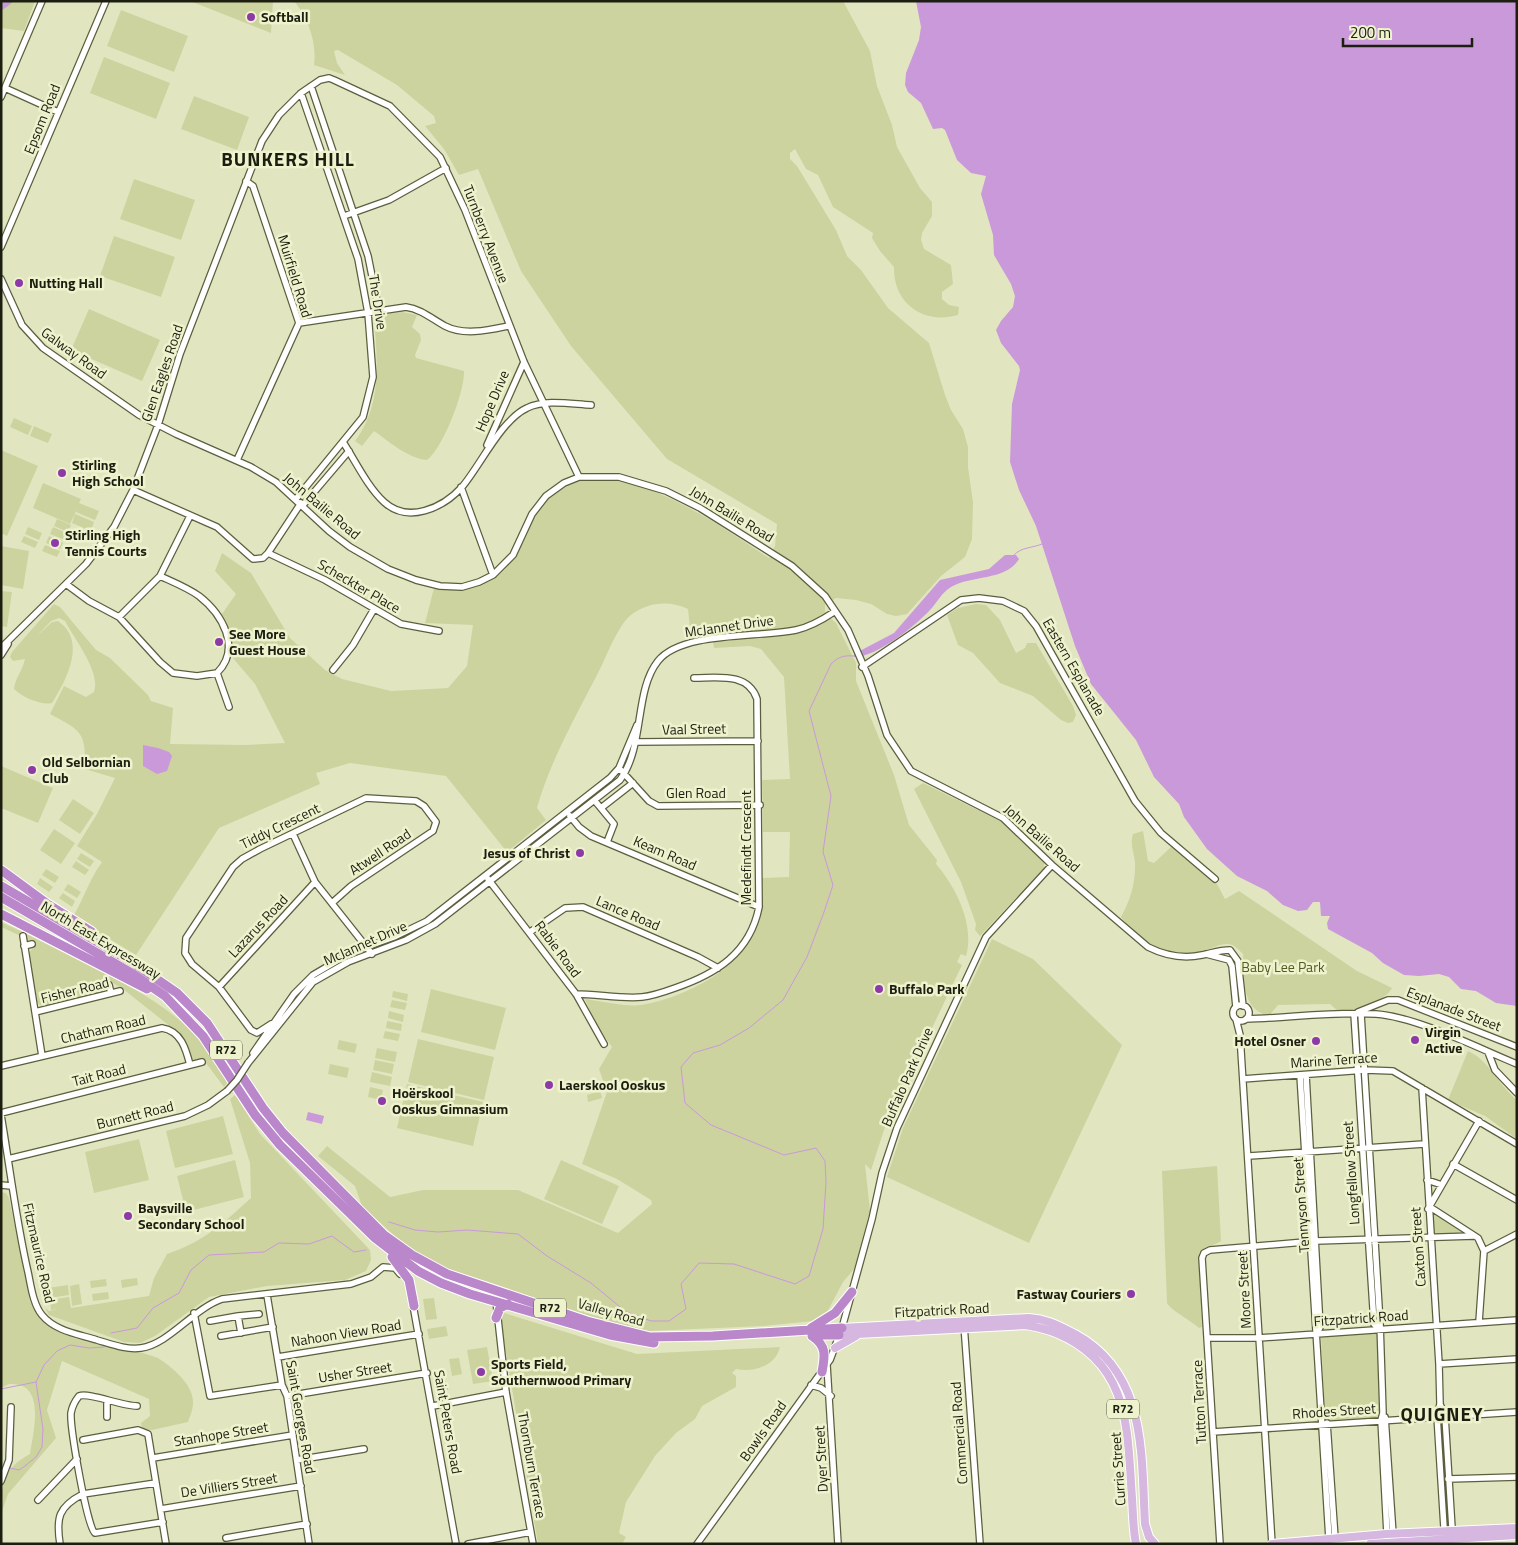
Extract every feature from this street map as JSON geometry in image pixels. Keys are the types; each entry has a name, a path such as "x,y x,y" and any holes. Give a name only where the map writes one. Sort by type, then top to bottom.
{"highway":[{"path":"1,870 51,907 126,954 132,962"},
{"name":"North East Expressway","path":"1,886 132,962 177,993 202,1017 263,1108 304,1154"},
{"name":"North East Expressway","path":"1,897 154,987 203,1036 266,1129 314,1177"},
{"path":"1,914 173,1004"},
{"name":"Valley Road","path":"304,1154 384,1235 424,1262 458,1277 587,1321 650,1337 840,1332"},
{"name":"Valley Road","path":"314,1177 375,1238 418,1271 436,1281 496,1301 610,1335 651,1343 809,1333"},
{"path":"375,1238 407,1275 414,1306"},
{"path":"458,1277 490,1291 496,1301"},
{"path":"823,1372 825,1351 819,1340 809,1333 830,1316 852,1292"},
{"path":"496,1318 500,1308 508,1304"}],"main road":[{"name":"Fitzpatrick Road","path":"840,1332 1044,1319"},
{"name":"Currie Street","path":"1044,1319 1083,1338 1101,1352 1120,1375 1134,1411 1139,1435 1145,1524 1149,1537 1155,1544"},
{"name":"Fitzpatrick Road","path":"840,1332 860,1334 964,1324 1026,1325"},
{"name":"Currie Street","path":"1026,1325 1056,1333 1084,1349 1103,1367 1119,1391 1127,1420 1136,1544"},
{"path":"835,1348 860,1334"},
{"path":"1449,1538 1517,1528"},
{"path":"1272,1544 1332,1538 1504,1540 1517,1535"},
{"path":"1370,1544 1391,1540"}],"street":[{"path":"1,96 42,1"},
{"name":"Epsom Road","path":"1,247 106,1"},
{"name":"Turnberry Avenue","path":"301,93 329,78 390,106 437,152 465,210 508,326 542,404 579,477"},
{"name":"The Drive","path":"311,86 368,256 379,311"},
{"path":"5,88 58,112"},
{"name":"The Drive","path":"296,499 363,416 372,388 372,355 368,313 358,259 301,93"},
{"name":"Glen Eagles Road","path":"1,648 66,584 107,539 133,490 158,426 180,354 262,141 272,123 284,108 301,93"},
{"path":"344,216 389,200 446,168"},
{"name":"Muirfield Road","path":"237,460 299,323 252,186 246,181"},
{"name":"Galway Road","path":"2,280 22,325 35,342 158,426"},
{"path":"299,323 411,308 457,330 476,331 508,326"},
{"name":"Hope Drive","path":"484,452 524,362"},
{"path":"542,404 591,405"},
{"name":"Hope Drive","path":"343,442 375,492 384,502 398,510 418,513 429,510 461,487 484,452 519,413 528,407 542,404"},
{"name":"John Bailie Road","path":"158,426 237,460 276,482 329,531 373,561 409,577 450,587 470,585 493,575 513,555 532,514 546,496 564,483 579,477 619,477 666,491 700,508 792,566 820,591 848,630 868,676 887,734 911,771 919,777 970,800 1003,818 1052,865 1148,947 1176,957 1230,950 1238,961 1245,1019"},
{"path":"133,490 217,526 253,559 263,558 302,504 349,451"},
{"path":"461,487 493,575"},
{"path":"119,617 160,576 190,516"},
{"name":"Scheckter Place","path":"268,552 325,580 408,627 439,630"},
{"path":"66,584 89,601 119,617 138,635 160,662 173,673 197,676 217,672 224,666 228,653 229,641 226,627 197,594 160,576"},
{"name":"Eastern Esplanade","path":"862,664 961,600 993,598 1012,604 1024,611 1036,626 1135,801 1162,833 1215,879"},
{"path":"333,670 353,645 374,609"},
{"name":"McJannet Drive","path":"319,974 406,940 435,924 595,801 625,774 652,669 658,660 673,648 696,641 797,630 821,621 834,612"},
{"name":"Glen Eagles Road","path":"1,655 11,640"},
{"path":"217,672 229,707"},
{"name":"Medefindt Crescent","path":"576,994 639,998 703,978 718,968 747,940 760,907 758,707 752,688 733,678 694,678"},
{"name":"Vaal Street","path":"634,742 758,741"},
{"name":"McJannet Drive","path":"248,1063 273,1027 319,974 352,952 394,937 426,921 610,778 619,768 634,742"},
{"name":"Glen Road","path":"619,768 649,801 658,806 760,805"},
{"path":"601,808 633,783"},
{"name":"Tiddy Crescent","path":"273,1027 253,1032 218,988 187,958 186,938 233,867 242,859 370,797 416,801 424,806 435,819"},
{"path":"595,801 614,824 607,842"},
{"name":"Keam Road","path":"567,812 585,832 760,907"},
{"name":"Atwell Road","path":"332,903 351,886 433,831 436,826 435,819"},
{"path":"293,834 315,882 372,954"},
{"name":"Buffalo Park Drive","path":"840,1332 882,1173 896,1128 980,947 992,928 1052,865"},
{"name":"Rabie Road","path":"485,876 576,994 604,1044"},
{"name":"Lazarus Road","path":"218,988 315,882"},
{"name":"Lance Road","path":"530,932 564,908 583,907 682,950 718,968"},
{"path":"23,936 42,1056"},
{"path":"24,946 32,944"},
{"name":"John Bailie Road","path":"1206,954 1229,960 1232,966 1236,1007"},
{"path":"109,985 111,993"},
{"name":"Fisher Road","path":"35,1012 120,991"},
{"name":"Esplanade Street","path":"1354,1014 1388,1000 1398,1000 1517,1047"},
{"path":"1236,1007 1245,1007 1265,1018"},
{"name":"Moore Street","path":"1236,1007 1233,1013 1240,1035 1249,1156 1272,1544"},
{"path":"1236,1019 1354,1014 1398,1018 1517,1064"},
{"name":"Longfellow Street","path":"1354,1014 1357,1071 1375,1239 1391,1540"},
{"name":"Longfellow Street","path":"1362,1014 1365,1070 1368,1239 1374,1324 1379,1329"},
{"name":"Moore Street","path":"1240,1035 1245,1019"},
{"path":"248,1063 263,1036 273,1027"},
{"name":"Chatham Road","path":"1,1066 164,1028 183,1043 190,1065"},
{"path":"1488,1052 1495,1070 1517,1093"},
{"name":"Tait Road","path":"1,1114 202,1062"},
{"name":"Burnett Road","path":"8,1159 185,1116 208,1105 227,1091 248,1063"},
{"name":"Marine Terrace","path":"1243,1079 1365,1070 1393,1071 1517,1144"},
{"name":"Tennyson Street","path":"1303,1075 1317,1334 1332,1538"},
{"name":"Caxton Street","path":"1422,1088 1439,1364 1440,1404 1437,1416 1441,1480 1449,1538"},
{"name":"Fitzmaurice Road","path":"1,1114 15,1213 32,1292 40,1314 52,1324 66,1331 127,1348 142,1348 162,1338 194,1313"},
{"path":"1479,1121 1429,1208 1482,1243 1484,1251 1479,1322"},
{"path":"1249,1156 1424,1144"},
{"path":"1454,1164 1517,1200"},
{"path":"1427,1180 1442,1185"},
{"path":"1,1185 11,1186"},
{"path":"1484,1251 1517,1234"},
{"path":"1254,1247 1368,1239 1474,1236"},
{"name":"Tutton Terrace","path":"1220,1544 1202,1258 1204,1253 1210,1250 1254,1247"},
{"name":"Saint Peters Road","path":"267,1295 351,1284 366,1278 383,1267 395,1268 407,1285 414,1306 428,1373 456,1544"},
{"path":"267,1295 222,1299 194,1313 209,1394 212,1397 282,1385"},
{"name":"Saint Georges Road","path":"267,1295 282,1385 287,1396 309,1544"},
{"name":"Thornburn Terrace","path":"496,1301 496,1318 506,1392 533,1544"},
{"path":"210,1321 259,1314"},
{"path":"238,1316 241,1333"},
{"name":"Fitzpatrick Road","path":"1208,1338 1259,1338 1517,1320"},
{"name":"Commercial Road","path":"964,1324 980,1544"},
{"path":"221,1336 273,1327"},
{"name":"Bowls Road","path":"697,1544 716,1521 811,1385 823,1372 835,1348 840,1332"},
{"name":"Nahoon View Road","path":"278,1358 419,1334"},
{"path":"1439,1364 1517,1359"},
{"path":"823,1372 830,1388"},
{"name":"Dyer Street","path":"823,1372 830,1388 838,1544"},
{"name":"Usher Street","path":"287,1396 428,1373"},
{"path":"811,1385 821,1388 830,1396"},
{"path":"433,1406 506,1392"},
{"path":"137,1406 107,1401 88,1395 79,1396 76,1400 71,1418 90,1528 95,1534 163,1522"},
{"path":"107,1401 107,1417"},
{"name":"Caxton Street","path":"1440,1404 1445,1416 1450,1479 1449,1538"},
{"path":"1,1481 9,1460 11,1408"},
{"name":"Rhodes Street","path":"1213,1432 1517,1412"},
{"path":"1,1432 10,1430"},
{"path":"83,1440 138,1430 148,1434 166,1544"},
{"name":"Stanhope Street","path":"153,1458 293,1435"},
{"path":"297,1460 364,1449"},
{"path":"38,1500 77,1459"},
{"path":"1441,1480 1517,1477"},
{"path":"60,1544 59,1514 69,1503 83,1494 156,1483"},
{"name":"De Villiers Street","path":"161,1509 301,1486"},
{"path":"226,1538 307,1524"},
{"path":"468,1544 531,1532"}],"green space":[{"path":"1,1 35,1 24,31 1,28"},
{"name":"Softball","path":"190,1 273,1 271,33"},
{"path":"294,1 843,1 870,51 877,86 892,125 897,147 920,188 932,202 932,216 922,233 921,240 924,249 951,265 953,284 942,292 942,299 949,305 959,307 958,315 933,317 922,314 912,308 899,291 895,280 894,267 880,251 872,238 873,233 833,207 818,175 806,169 795,149 790,153 790,159 797,166 836,230 847,256 861,270 888,308 929,343 945,395 951,410 963,429 968,447 968,467 973,502 972,539 965,557 941,576 907,614 896,616 887,614 871,604 856,600 836,598 825,604 825,613 836,623 856,663 856,681 894,775 909,825 937,860 936,864 957,895 966,919 968,944 966,956 961,954 957,962 962,965 885,1127 871,1170 865,1164 870,1211 854,1269 843,1282 823,1320 763,1326 649,1331 609,1322 553,1304 445,1268 410,1250 362,1206 355,1186 318,1156 327,1146 390,1197 423,1190 518,1190 618,1233 652,1204 651,1200 617,1179 582,1164 607,1092 599,1069 612,1047 594,1021 585,999 621,1005 641,1005 660,1001 699,985 734,961 747,945 757,928 762,909 762,878 789,877 790,832 763,832 762,780 790,779 784,677 761,649 750,646 714,648 712,636 708,629 690,629 688,609 673,604 651,605 631,615 623,624 566,735 550,771 537,808 546,820 507,852 446,776 350,763 316,773 320,784 219,828 136,955 73,917 102,862 77,846 97,814 115,778 85,769 83,739 80,734 69,724 50,714 64,686 86,697 94,692 94,675 91,666 65,621 59,618 51,621 37,636 52,622 58,621 67,629 71,639 73,649 72,660 63,683 52,703 48,704 32,700 14,689 25,659 13,661 10,657 12,652 54,604 60,607 96,650 110,658 148,695 151,701 173,708 170,744 245,745 285,743 255,684 232,657 230,635 222,614 236,594 215,571 222,553 251,573 290,638 325,670 342,679 391,691 448,688 467,666 473,625 425,623 434,588 451,589 478,586 499,574 509,565 517,553 544,501 568,484 596,478 626,482 658,493 690,509 769,558 775,546 777,524 667,459 571,346 521,271 478,169 459,175 444,149 425,126 436,123 434,116 397,85 338,50 334,51 337,63 345,75 314,65 313,39 303,15"},
{"path":"121,10 188,36 174,72 107,46"},
{"path":"104,57 170,83 156,119 90,93"},
{"path":"194,96 249,117 237,150 181,129"},
{"path":"134,179 195,200 181,240 120,219"},
{"path":"114,236 175,257 161,297 100,276"},
{"path":"89,309 160,340 142,381 71,350"},
{"path":"402,312 417,315 412,327 420,334 421,340 415,355 416,358 464,371 461,392 452,418 440,444 427,460 406,453 374,431 362,446 355,441 364,427 374,397 377,365 374,316"},
{"path":"14,418 32,426 28,435 10,427"},
{"path":"34,426 52,434 48,443 30,436"},
{"path":"1,450 38,466 7,536 1,533"},
{"path":"43,483 81,499 79,503 99,511 95,520 76,512 78,507 70,524 33,508"},
{"path":"75,514 94,522 91,531 72,523"},
{"path":"57,519 71,525 68,532 54,526"},
{"path":"28,527 42,533 39,540 25,534"},
{"path":"53,527 67,533 65,540 50,534"},
{"path":"24,536 38,542 35,548 21,542"},
{"name":"Stirling High Tennis Courts","path":"49,536 63,543 60,549 46,543"},
{"path":"45,545 60,551 57,557 42,551"},
{"path":"1,546 29,551 23,589 1,585"},
{"path":"1,591 12,592 7,627 1,626"},
{"path":"976,604 986,605 1000,620 1016,653 1025,648 1027,643 1036,643 1073,706 1076,715 1073,722 1068,723 1061,720 1033,696 1000,683 973,653 958,645 947,615 958,608"},
{"path":"1,766 53,788 38,823 1,808"},
{"path":"923,783 1002,822 1044,863 1044,868 980,936 975,930 976,924 961,882 914,789"},
{"path":"73,799 94,813 80,834 59,820"},
{"path":"54,829 75,843 61,864 40,850"},
{"name":"Baby Lee Park","path":"1143,831 1148,861 1154,863 1172,846 1217,884 1225,899 1239,891 1357,971 1392,988 1383,998 1353,1010 1339,1012 1330,1004 1278,1005 1269,1016 1253,1007 1249,1000 1244,982 1243,954 1234,946 1224,944 1189,954 1167,951 1146,941 1128,926 1121,917 1129,900 1134,881 1133,834"},
{"path":"81,853 94,861 90,867 77,859"},
{"path":"76,861 89,870 85,875 72,867"},
{"path":"46,869 59,877 55,883 42,875"},
{"path":"40,878 53,887 49,892 37,884"},
{"path":"68,884 81,892 77,898 64,890"},
{"path":"63,893 75,901 72,907 59,898"},
{"path":"1,922 124,983 166,1009 201,1041 216,1061 227,1083 224,1087 203,1059 192,1060 182,1038 176,1031 123,989 109,981 106,991 97,995 47,1006 40,1005 36,1001 29,958 29,953 36,943 1,927"},
{"path":"992,939 1033,959 1122,1045 1029,1243 887,1177 903,1128"},
{"path":"431,989 506,1008 495,1050 421,1032"},
{"path":"393,991 408,994 407,1001 392,997"},
{"path":"392,1000 407,1003 405,1010 390,1007"},
{"path":"389,1011 404,1015 403,1022 388,1018"},
{"path":"387,1021 402,1024 401,1031 386,1028"},
{"path":"385,1031 400,1034 398,1041 383,1038"},
{"path":"418,1039 494,1057 484,1100 408,1082"},
{"path":"339,1040 357,1044 355,1053 337,1049"},
{"path":"377,1048 397,1052 395,1062 375,1058"},
{"path":"1468,1051 1482,1060 1517,1100 1517,1139 1485,1116 1448,1100"},
{"path":"375,1060 394,1064 392,1074 373,1070"},
{"path":"330,1064 349,1068 347,1078 328,1074"},
{"path":"372,1072 392,1077 390,1086 370,1082"},
{"path":"407,1084 483,1102 473,1146 397,1128"},
{"path":"370,1087 383,1090 381,1100 368,1097"},
{"path":"600,1091 602,1098 588,1102 587,1095"},
{"path":"235,1095 260,1134 370,1250 371,1260 366,1271 345,1280 267,1286 209,1297 155,1336 140,1343 124,1342 49,1315 45,1308 49,1311 58,1309 51,1310 50,1300 69,1297 71,1308 149,1296 154,1278 167,1254 203,1237 222,1224 251,1198 250,1163 230,1099"},
{"path":"223,1116 233,1154 175,1168 166,1131"},
{"path":"139,1139 149,1180 94,1193 85,1152"},
{"path":"235,1160 244,1197 186,1212 177,1176"},
{"path":"561,1160 619,1186 602,1224 544,1199"},
{"path":"1217,1166 1221,1241 1199,1253 1202,1327 1199,1328 1172,1309 1167,1303 1162,1171"},
{"path":"1,1192 6,1193 9,1198 30,1301 43,1321 61,1333 74,1338 131,1350 158,1358 170,1366 186,1383 193,1403 188,1422 152,1430 142,1429 141,1423 150,1416 149,1399 62,1361 47,1410 56,1438 8,1494 1,1514 5,1478 14,1465 30,1454 35,1410 29,1391 21,1385 9,1384 1,1388"},
{"path":"1432,1211 1466,1233 1434,1234 1432,1231"},
{"path":"137,1278 138,1285 122,1288 121,1280"},
{"path":"106,1279 107,1286 91,1288 90,1281"},
{"path":"79,1284 82,1304 72,1306 70,1286"},
{"path":"68,1285 69,1295 49,1298 48,1288"},
{"path":"108,1292 109,1299 93,1301 92,1294"},
{"path":"434,1298 437,1319 426,1320 423,1299"},
{"path":"504,1313 637,1354 780,1347 774,1359 763,1367 749,1370 736,1369 732,1373 736,1376 736,1387 702,1406 695,1419 676,1433 655,1456 626,1502 619,1533 626,1537 622,1544 538,1544 500,1317"},
{"path":"446,1326 448,1336 429,1339 427,1329"},
{"path":"1375,1332 1377,1334 1382,1411 1375,1418 1330,1420 1325,1415 1321,1337"},
{"name":"Sports Field, Southernwood Primary","path":"487,1347 493,1381 473,1384 467,1350"},
{"path":"459,1358 462,1374 452,1376 449,1359"}],"shaded area":[{"path":"916,1 1517,1 1517,1006 1496,1003 1476,991 1461,989 1449,977 1439,974 1404,975 1383,963 1372,953 1328,929 1327,923 1330,916 1321,916 1320,902 1313,902 1307,910 1298,911 1283,905 1267,891 1237,876 1207,849 1184,817 1179,804 1154,777 1136,740 1091,684 1075,646 1036,526 1019,490 1010,462 1012,404 1020,370 1001,343 996,330 1013,307 1015,296 1011,284 994,255 993,235 981,194 986,176 971,173 957,160 945,130 942,128 933,129 921,103 908,92 905,85 906,73 919,40 921,27"},
{"path":"1005,555 1016,555 1019,559 1006,571 959,583 951,587 944,592 923,617 895,640 873,652 854,657 854,654 894,633 940,580 989,569"},
{"path":"143,745 169,752 172,756 167,771 157,774 143,766"},
{"path":"308,1112 324,1116 322,1124 306,1120"},
{"path":"443,1374 448,1389 445,1391 441,1389 438,1378"}],"waterway":[{"path":"1,6 8,1"},
{"path":"1014,555 1024,549 1042,544"},
{"path":"389,1222 415,1230 438,1232 467,1230 518,1234 547,1256 591,1283 625,1311 651,1321 669,1321 686,1309 681,1284 699,1263 734,1264 795,1284 809,1276 823,1229 826,1182 825,1161 816,1148 784,1155 711,1125 685,1103 681,1067 693,1053 720,1045 749,1028 783,1000 807,957 833,885 823,852 831,796 809,711 831,664 841,657 854,656"},
{"path":"111,1333 137,1328 153,1308 179,1293 191,1270 209,1255 264,1252 279,1243 309,1244 332,1236 354,1252 366,1250"},
{"path":"10,1468 19,1470 36,1457 42,1447 43,1429 36,1382 44,1365 57,1351 70,1345 89,1348 104,1347"},
{"path":"1,1389 36,1382"}],"place":[{"name":"Softball","path":"251,17"},
{"name":"Nutting Hall","path":"19,283"},
{"name":"Stirling High School","path":"62,473"},
{"name":"Stirling High Tennis Courts","path":"55,543"},
{"name":"See More Guest House","path":"219,642"},
{"name":"Old Selbornian Club","path":"32,770"},
{"name":"Jesus of Christ","path":"580,853"},
{"name":"Buffalo Park","path":"879,989"},
{"name":"Virgin Active","path":"1415,1040"},
{"name":"Hotel Osner","path":"1316,1041"},
{"name":"Laerskool Ooskus","path":"549,1085"},
{"name":"Hoërskool Ooskus Gimnasium","path":"382,1101"},
{"name":"Baysville Secondary School","path":"128,1216"},
{"name":"Fastway Couriers","path":"1131,1294"},
{"name":"Sports Field, Southernwood Primary","path":"481,1372"}],"district":[{"name":"BUNKERS HILL","path":"288,159"},
{"name":"QUIGNEY","path":"1442,1414"}]}
